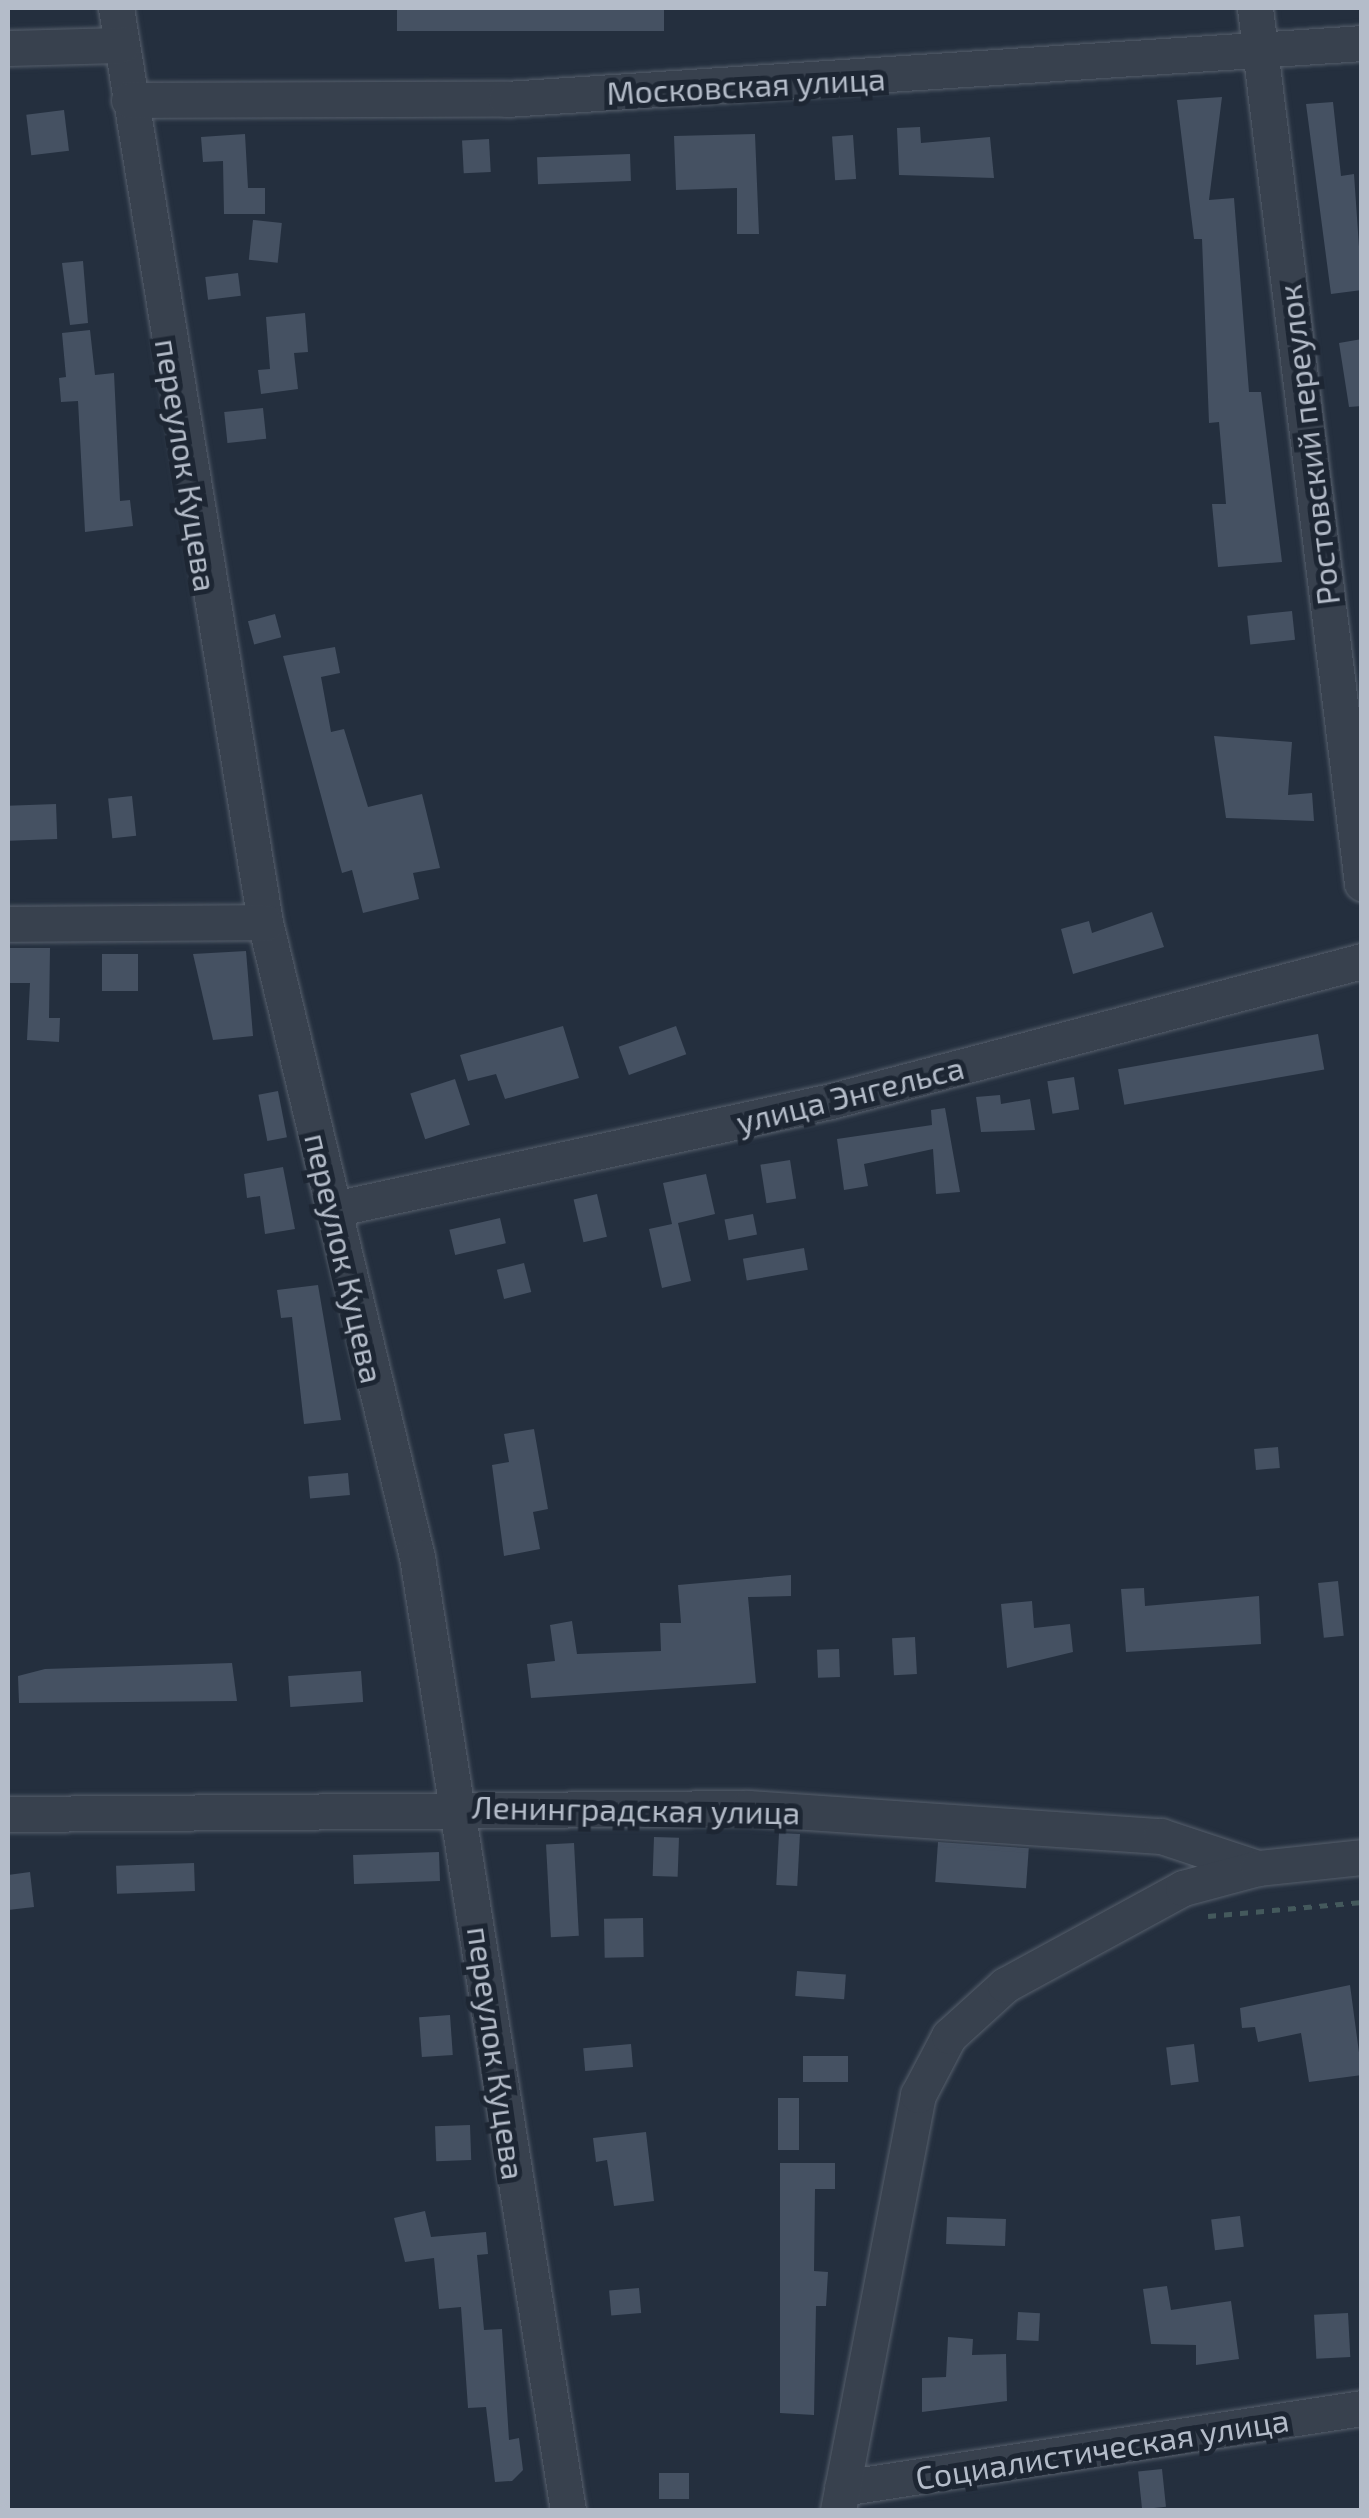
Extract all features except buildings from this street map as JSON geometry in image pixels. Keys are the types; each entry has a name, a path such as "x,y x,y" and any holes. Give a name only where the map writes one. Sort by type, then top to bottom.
{"street":[{"name":"переулок Куцева","path":"116,8 265,922 416,1558 460,1805 568,2510"},
{"name":"Ростовский переулок","path":"1255,8 1362,884"},
{"name":"Московская улица","path":"128,100 506,99 1260,55 1362,43"},
{"path":"8,48 121,45"},
{"path":"8,924 265,922"},
{"name":"улица Энгельса","path":"334,1208 832,1101 1362,960"},
{"name":"Ленинградская улица","path":"8,1814 460,1805 1027,1822 1160,1836 1258,1868"},
{"name":"Ленинградская улица","path":"840,2499 918,2096 949,2036 1005,1985 1183,1888 1258,1868 1362,1858"},
{"name":"Социалистическая улица","path":"840,2499 1362,2408"}],"path":[{"path":"1201,1916 1362,1902"}]}
